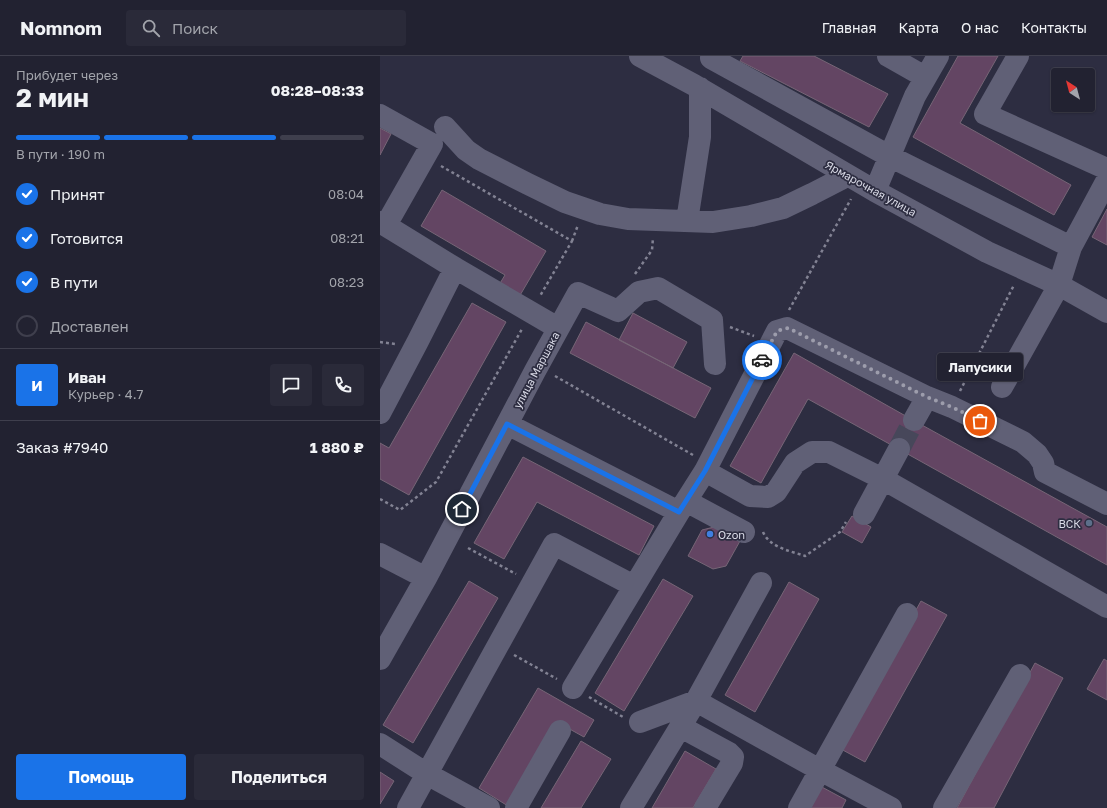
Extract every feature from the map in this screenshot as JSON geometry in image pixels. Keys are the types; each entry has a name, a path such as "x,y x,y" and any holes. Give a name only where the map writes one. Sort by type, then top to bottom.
{"street":[{"name":"Ярмарочная улица","path":"640,56 697,87 861,183 987,252 1059,285 1107,312"},
{"path":"888,56 926,77"},
{"path":"445,127 466,150 479,159 565,202 600,214 628,219 713,222 751,216 783,208 812,194 861,183 889,156 915,96 938,56"},
{"path":"1018,56 985,114 1107,169"},
{"path":"687,221 700,137 697,87 712,57 889,156 1072,247"},
{"path":"380,115 432,144 383,223 455,268 558,328"},
{"path":"1002,387 1059,285 1072,247 1107,180"},
{"path":"380,413 455,268"},
{"name":"улица Маршака","path":"380,659 426,578 578,293 618,311 638,292 658,288 712,320"},
{"path":"712,320 715,364"},
{"path":"573,688 682,506 707,468 774,337 788,328 927,397 952,407 1023,442 1037,454 1043,463 1045,472 1107,504"},
{"path":"914,420 927,397"},
{"path":"507,424 682,506 752,529"},
{"path":"864,514 899,449"},
{"path":"707,468 750,496 768,497 776,492 795,463 812,452 829,452 883,480 1107,607"},
{"path":"408,808 554,544 634,586"},
{"path":"380,554 426,578"},
{"path":"632,808 696,701 761,583"},
{"path":"799,808 907,614"},
{"path":"944,808 1020,675"},
{"path":"640,722 696,701 891,808"},
{"path":"681,727 729,753 733,757 732,763 705,808"},
{"path":"516,808 560,732"},
{"path":"380,744 427,774 489,808"}],"path":[{"path":"380,499 400,510 436,482 572,241 425,156"},
{"path":"712,320 774,337 861,183"},
{"path":"631,280 652,250 653,220"},
{"path":"952,407 1022,269"},
{"path":"555,376 707,468"},
{"path":"752,529 775,545 805,556 840,532 852,513 864,514"},
{"path":"468,548 532,583"},
{"path":"498,646 631,721 640,722"}],"building":[{"path":"743,56 814,56 888,94 869,127 740,61"},
{"path":"958,56 998,56 960,123 1071,185 1054,215 913,137"},
{"path":"380,128 391,134 380,155"},
{"path":"442,190 546,251 519,297 499,285 505,275 421,226"},
{"path":"1107,209 1107,245 1092,237"},
{"path":"472,303 506,322 409,495 380,479 380,443 389,448"},
{"path":"633,313 687,342 673,368 619,340"},
{"path":"586,322 711,388 695,418 570,353"},
{"path":"794,353 911,419 895,447 808,399 761,483 730,466"},
{"path":"911,419 1107,527 1107,565 895,447"},
{"path":"523,457 654,526 639,555 537,502 504,559 474,543"},
{"path":"852,516 871,527 862,543 842,532"},
{"path":"714,527 740,541 726,566 713,569 688,556 702,530"},
{"path":"663,579 693,596 624,711 595,693"},
{"path":"469,581 498,598 413,743 383,725"},
{"path":"789,582 819,599 755,712 725,695"},
{"path":"921,601 947,615 865,762 839,748"},
{"path":"1104,659 1107,661 1107,700 1087,689"},
{"path":"1035,663 1063,678 994,808 957,808"},
{"path":"538,688 594,720 584,737 557,722 508,806 479,788"},
{"path":"581,741 611,759 581,808 541,808"},
{"path":"685,751 716,769 693,808 652,808"},
{"path":"380,772 394,781 380,804"},
{"path":"820,786 846,800 842,808 808,808"}],"tunnel":[{"path":"899,449 914,420"}],"way so far":[{"path":"762,360 777,331 788,328 927,397 952,407 980,421"}],"place":[{"name":"Лапусики","path":"980,421"},
{"name":"ВСК","path":"1089,523"},
{"name":"Ozon","path":"710,534"}],"route":[{"path":"462,509 507,424 679,512 705,471 762,360"}]}
